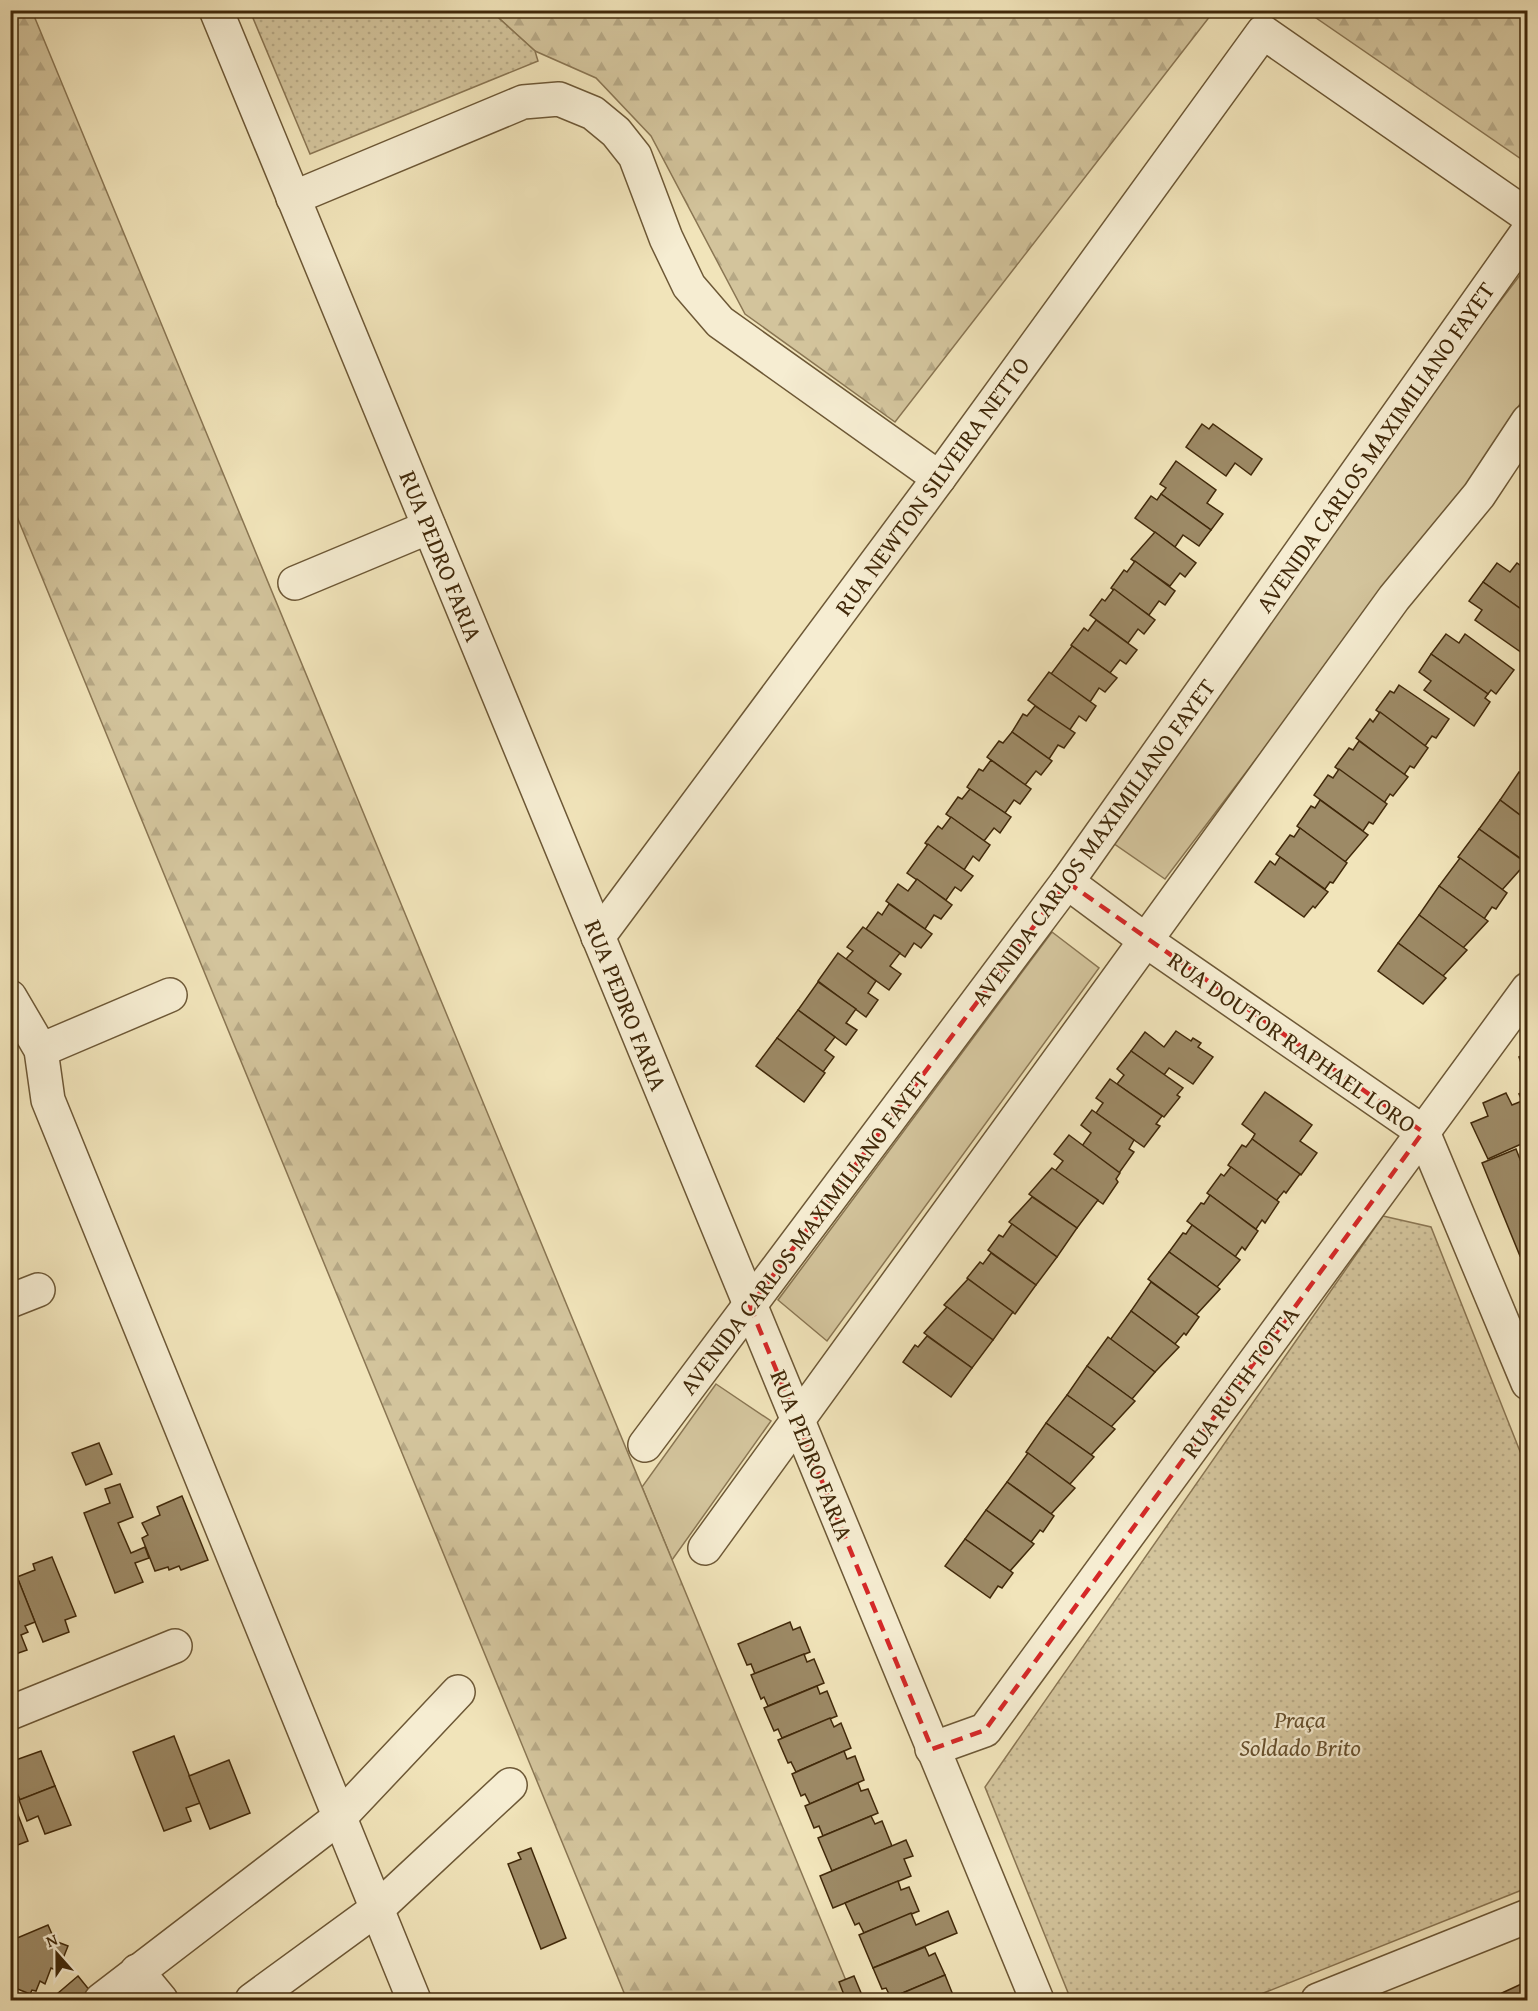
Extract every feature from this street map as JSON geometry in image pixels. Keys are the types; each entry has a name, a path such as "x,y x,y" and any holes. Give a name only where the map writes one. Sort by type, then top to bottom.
{"street":[{"name":"RUA PEDRO FARIA","path":"216,10 1036,2001"},
{"name":"RUA NEWTON SILVEIRA NETTO","path":"598,937 939,478 1263,32 1527,216"},
{"path":"293,198 523,102 559,99 593,113 616,132 635,156 666,238 689,286 720,322 939,478"},
{"name":"AVENIDA CARLOS MAXIMILIANO FAYET","path":"645,1444 1067,882 1527,231"},
{"path":"705,1548 1394,598 1479,495 1527,421"},
{"path":"296,583 429,527"},
{"name":"RUA DOUTOR RAPHAEL LORO","path":"1067,882 1145,940 1423,1132 1527,1383"},
{"name":"RUA RUTH TOTTA","path":"932,1749 985,1730 1527,989"},
{"path":"41,1050 170,995"},
{"path":"10,997 41,1050 48,1100 341,1816 414,2001"},
{"path":"10,1713 175,1646"},
{"path":"101,2001 341,1816 458,1692"},
{"path":"252,2001 378,1908 510,1785"},
{"path":"1318,2001 1527,1916"},
{"path":"137,1971 161,2001"}],"highlighted area":[{"path":"1067,882 1423,1132 985,1730 932,1749 750,1306"}],"green space":[{"path":"10,11 32,11 854,2000 627,2000 11,502"},
{"path":"250,11 491,11 535,51 538,61 310,154"},
{"path":"491,11 1214,11 895,422 745,314 651,136 596,78 535,51"},
{"path":"1306,11 1527,11 1527,163"},
{"path":"1527,266 1527,393 1470,482 1401,568 1165,879 1113,843 1376,464"},
{"path":"1052,932 1099,968 827,1341 778,1300"},
{"name":"Praça Soldado Brito","path":"1383,1216 1431,1227 1527,1469 1527,1888 1246,2000 1071,2000 985,1787"},
{"path":"716,1384 771,1421 672,1560 642,1487"}],"building":[{"path":"1202,424 1209,429 1213,424 1262,459 1251,475 1235,463 1226,476 1186,447"},
{"path":"1176,461 1216,490 1207,503 1223,514 1211,530 1161,494 1166,488 1160,484"},
{"path":"1161,494 1211,530 1199,546 1183,535 1175,547 1135,518 1151,496 1157,500"},
{"path":"1155,532 1196,563 1185,577 1180,573 1170,586 1131,559"},
{"path":"1135,561 1175,591 1165,605 1159,601 1149,615 1111,588 1124,570 1127,572"},
{"path":"1497,563 1510,572 1517,563 1528,571 1528,614 1483,582"},
{"path":"1483,582 1528,614 1528,651 1525,655 1475,620 1482,610 1469,601"},
{"path":"1114,589 1155,620 1144,634 1138,629 1128,643 1090,615 1102,599 1105,601"},
{"path":"1096,620 1137,650 1126,664 1120,660 1110,673 1071,645 1084,628 1088,631"},
{"path":"1446,634 1459,643 1465,634 1514,670 1496,694 1491,690 1488,694 1431,654"},
{"path":"1072,646 1117,678 1105,692 1099,688 1090,702 1051,674"},
{"path":"1431,654 1488,694 1485,698 1490,702 1474,726 1424,690 1431,681 1419,672"},
{"path":"1049,672 1096,706 1086,721 1079,716 1069,731 1028,700"},
{"path":"1399,685 1449,719 1436,738 1432,736 1425,746 1376,710 1390,691 1394,693"},
{"path":"1035,706 1075,733 1064,748 1058,745 1049,759 1012,732 1023,714 1027,716"},
{"path":"1380,712 1428,748 1414,768 1410,766 1404,775 1356,738 1370,719 1373,722"},
{"path":"1012,732 1052,761 1041,775 1036,771 1025,785 987,757 999,741 1003,743"},
{"path":"1359,741 1408,777 1393,796 1390,794 1384,803 1335,767 1349,748 1353,750"},
{"path":"991,760 1031,789 1020,804 1014,800 1005,813 967,787 979,769 983,771"},
{"path":"1339,769 1387,804 1373,824 1369,822 1363,831 1314,795 1328,775 1333,778"},
{"path":"1519,772 1528,777 1528,821 1500,800"},
{"path":"970,789 1011,817 1000,833 994,828 984,841 946,814 958,797 962,799"},
{"path":"1320,800 1368,835 1345,862 1297,826 1311,806 1315,808"},
{"path":"1500,800 1528,821 1528,854 1523,860 1479,829"},
{"path":"951,817 990,845 979,861 973,856 964,870 925,843 938,826 942,829"},
{"path":"1300,828 1347,863 1333,883 1330,882 1325,889 1276,854 1290,835 1294,837"},
{"path":"1479,829 1526,863 1502,890 1458,857"},
{"path":"928,844 973,876 961,891 955,887 946,900 907,873"},
{"path":"1280,857 1328,892 1304,917 1255,882 1270,861 1275,865"},
{"path":"1460,858 1507,893 1496,909 1492,907 1484,919 1439,886"},
{"path":"917,879 952,905 941,919 934,915 925,929 886,901 898,884 908,891"},
{"path":"1439,886 1488,921 1463,948 1419,915"},
{"path":"889,904 932,934 921,948 914,943 905,957 866,929 878,912 882,915"},
{"path":"1419,915 1467,950 1443,976 1398,943"},
{"path":"863,927 900,953 890,966 901,974 889,990 846,959 853,951 847,947"},
{"path":"1398,943 1446,978 1423,1004 1378,971"},
{"path":"838,953 876,981 868,993 878,1000 866,1017 818,981"},
{"path":"818,982 856,1009 846,1023 857,1030 846,1045 798,1010"},
{"path":"798,1010 835,1037 825,1050 834,1057 823,1072 777,1038"},
{"path":"1176,1031 1191,1041 1193,1038 1201,1043 1198,1047 1213,1057 1193,1084 1169,1068 1164,1075 1131,1051 1145,1032 1164,1047"},
{"path":"777,1038 825,1073 804,1102 756,1066"},
{"path":"1131,1051 1183,1088 1177,1095 1180,1097 1164,1117 1117,1084 1124,1075 1117,1069"},
{"path":"1528,1053 1528,1083 1519,1057"},
{"path":"1110,1079 1162,1116 1156,1124 1160,1126 1144,1147 1096,1113 1103,1103 1096,1098"},
{"path":"1528,1090 1528,1114 1519,1094"},
{"path":"1265,1092 1312,1125 1300,1141 1317,1153 1301,1175 1252,1139 1255,1134 1242,1124"},
{"path":"1506,1093 1512,1105 1522,1101 1528,1114 1528,1141 1488,1159 1471,1123 1488,1116 1483,1103"},
{"path":"1092,1110 1134,1140 1129,1149 1134,1152 1119,1173 1082,1146 1091,1133 1081,1125"},
{"path":"1069,1135 1120,1173 1116,1179 1118,1182 1103,1204 1055,1171 1063,1161 1054,1154"},
{"path":"1252,1139 1300,1174 1286,1193 1284,1191 1276,1201 1228,1165 1242,1145 1246,1147"},
{"path":"1516,1149 1523,1167 1528,1165 1528,1253 1520,1256 1482,1163"},
{"path":"1231,1167 1279,1202 1265,1223 1262,1220 1256,1229 1207,1193 1221,1174 1224,1176"},
{"path":"1052,1168 1098,1200 1077,1228 1029,1194"},
{"path":"1210,1195 1258,1231 1245,1250 1242,1247 1235,1257 1187,1221"},
{"path":"1032,1197 1077,1228 1057,1257 1009,1222"},
{"path":"1012,1224 1057,1257 1036,1285 988,1250 999,1235 1003,1237"},
{"path":"1192,1225 1240,1260 1217,1287 1169,1252"},
{"path":"1169,1252 1220,1289 1196,1315 1148,1279"},
{"path":"991,1253 1036,1285 1015,1314 967,1278 980,1262 983,1264"},
{"path":"968,1279 1013,1312 993,1340 944,1305"},
{"path":"1151,1282 1199,1317 1186,1335 1184,1333 1175,1344 1131,1311"},
{"path":"947,1307 993,1340 972,1368 924,1333"},
{"path":"1131,1311 1179,1347 1155,1372 1110,1340"},
{"path":"927,1336 972,1368 951,1397 903,1362 915,1345 918,1347"},
{"path":"1108,1337 1155,1372 1132,1399 1087,1366"},
{"path":"1087,1366 1135,1401 1111,1427 1067,1395"},
{"path":"1067,1395 1115,1429 1091,1455 1046,1423"},
{"path":"1046,1423 1094,1457 1070,1484 1026,1452"},
{"path":"99,1443 112,1474 86,1485 72,1453"},
{"path":"1028,1453 1075,1488 1051,1514 1007,1482"},
{"path":"1007,1482 1054,1516 1043,1532 1040,1530 1031,1542 986,1510"},
{"path":"120,1484 133,1517 118,1523 131,1553 145,1547 149,1558 135,1563 143,1582 115,1593 84,1513 110,1503 105,1489"},
{"path":"182,1496 208,1560 181,1570 179,1566 169,1570 168,1567 155,1571 142,1538 148,1535 142,1523 160,1515 157,1507"},
{"path":"986,1510 1034,1544 1010,1571 965,1539"},
{"path":"965,1539 1013,1573 1002,1588 998,1586 990,1598 945,1566"},
{"path":"52,1557 76,1616 65,1620 69,1632 43,1642 17,1577 35,1570 33,1564"},
{"path":"14,1569 35,1622 25,1626 28,1632 21,1635 27,1650 10,1656 10,1571"},
{"path":"790,1622 793,1630 800,1627 810,1652 755,1674 751,1664 747,1665 738,1644"},
{"path":"804,1654 807,1662 814,1659 824,1683 768,1706 764,1697 761,1699 751,1675"},
{"path":"817,1686 820,1694 827,1691 837,1716 782,1738 778,1729 774,1731 764,1708"},
{"path":"830,1718 834,1727 841,1723 851,1748 796,1772 791,1762 788,1763 778,1740"},
{"path":"174,1736 200,1803 186,1808 191,1821 164,1831 133,1752"},
{"path":"41,1751 55,1786 20,1800 10,1775 10,1762"},
{"path":"844,1751 847,1759 855,1756 864,1780 810,1804 805,1794 801,1796 792,1774"},
{"path":"229,1760 250,1813 210,1829 189,1776"},
{"path":"858,1783 861,1791 868,1789 878,1813 823,1836 819,1826 814,1828 805,1806"},
{"path":"55,1786 71,1825 45,1834 38,1816 27,1821 19,1800"},
{"path":"13,1802 28,1841 10,1848 10,1803"},
{"path":"871,1816 875,1824 882,1821 892,1846 832,1871 818,1838"},
{"path":"906,1840 913,1856 904,1859 911,1876 833,1908 820,1876"},
{"path":"531,1848 566,1938 541,1949 508,1864 521,1859 518,1853"},
{"path":"898,1881 901,1890 909,1887 919,1911 864,1933 859,1923 855,1925 845,1903"},
{"path":"948,1911 957,1933 873,1968 859,1935 911,1913 916,1925"},
{"path":"48,1925 55,1941 68,1946 58,1971 51,1968 45,1984 40,1981 36,1991 32,1990 30,1994 10,1986 10,1941"},
{"path":"925,1947 929,1956 935,1953 945,1975 891,1998 886,1988 882,1989 873,1968"},
{"path":"945,1975 955,2000 886,2000"},
{"path":"78,1976 91,1992 80,2000 50,2000"},
{"path":"854,1976 864,2000 846,2000 839,1982"},
{"path":"1528,1981 1528,2000 1505,2000 1502,1993"}]}
